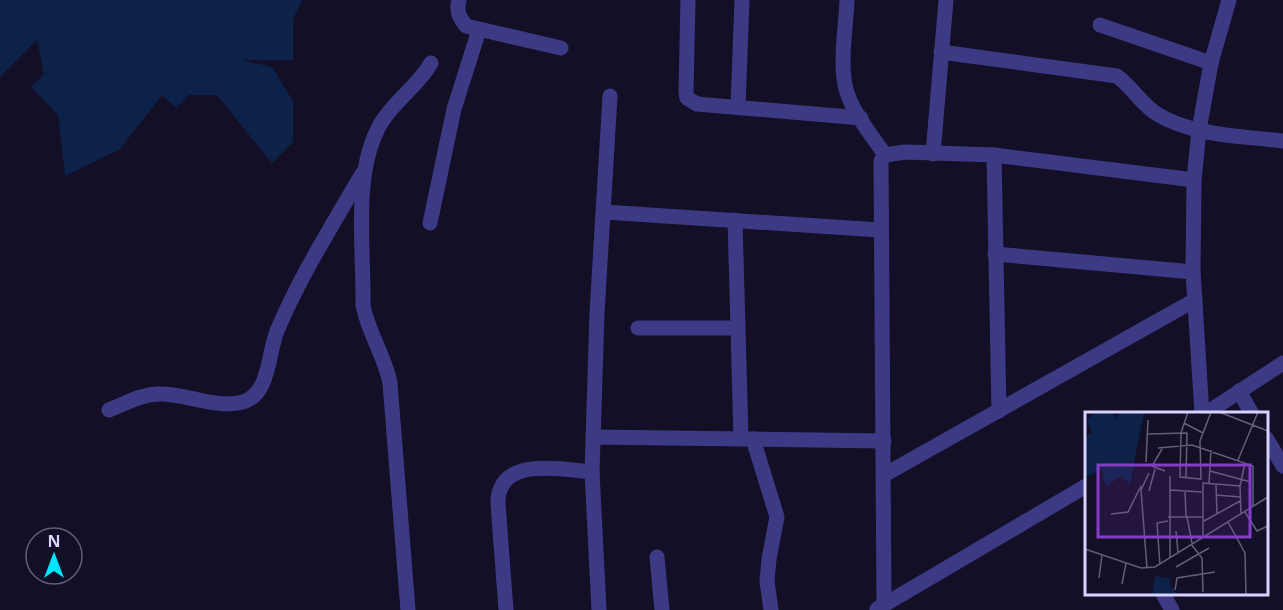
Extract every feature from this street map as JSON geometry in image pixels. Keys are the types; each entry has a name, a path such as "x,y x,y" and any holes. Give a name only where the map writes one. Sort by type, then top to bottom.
{"street":[{"path":"459,0 457,8 459,18 466,26 561,48"},
{"path":"688,0 687,98 697,104 861,118"},
{"path":"738,107 742,0"},
{"path":"847,0 843,61 845,87 861,118 885,155"},
{"path":"933,154 946,0"},
{"path":"1204,412 1193,272 1194,180 1199,130 1211,63 1229,0"},
{"path":"1100,24 1211,63"},
{"path":"430,223 454,108 479,30"},
{"path":"941,52 1117,76 1157,114 1199,130 1283,141"},
{"path":"109,410 159,393 222,403 240,403 250,399 264,380 276,334 302,275 364,171 381,124 395,105 416,86 431,63"},
{"path":"599,610 592,472 597,313 610,96"},
{"path":"880,608 884,441 880,230 881,161 885,155 894,152 994,155 1194,180"},
{"path":"994,155 999,411"},
{"path":"364,171 363,305 366,321 387,367 408,610"},
{"path":"604,212 880,230"},
{"path":"735,220 738,328 747,439 777,517 767,581 771,610"},
{"path":"995,254 1193,272"},
{"path":"884,475 1195,300"},
{"path":"638,328 738,328"},
{"path":"1207,412 1283,363"},
{"path":"1239,391 1251,412"},
{"path":"593,437 884,441"},
{"path":"1268,441 1283,466"},
{"path":"506,610 498,504 500,489 508,478 519,471 537,467 592,472"},
{"path":"880,608 1085,487"},
{"path":"657,557 662,610"},
{"path":"1164,595 1172,610"}],"water":[{"path":"0,0 302,0 293,19 293,60 242,60 272,67 293,101 293,142 272,163 217,95 189,95 176,108 162,95 120,149 65,176 58,115 31,87 44,74 37,40 0,77"}]}
